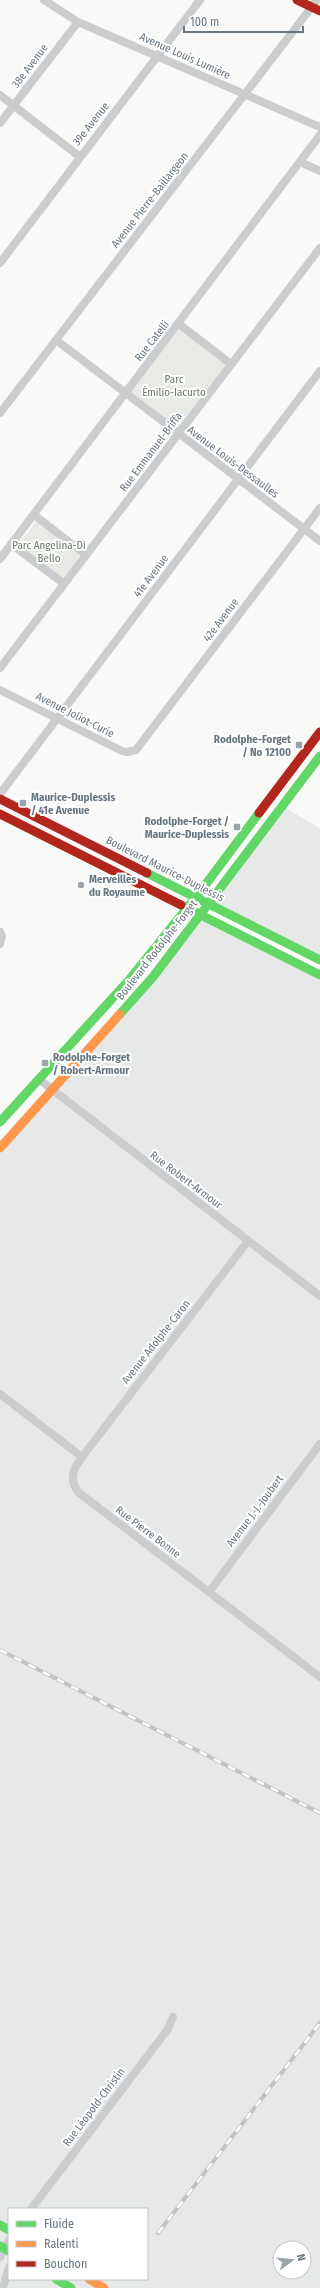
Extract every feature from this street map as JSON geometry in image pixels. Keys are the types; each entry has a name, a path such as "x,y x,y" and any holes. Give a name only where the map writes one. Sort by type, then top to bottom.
{"street":[{"name":"Avenue Louis Lumière","path":"44,0 78,22 320,127"},
{"name":"39e Avenue","path":"0,262 200,0"},
{"path":"297,0 316,6"},
{"name":"Avenue Pierre-Baillargeon","path":"0,412 245,95 316,6"},
{"name":"38e Avenue","path":"0,123 78,22"},
{"path":"0,95 80,157"},
{"name":"Rue Catelli","path":"0,559 179,324 320,135"},
{"path":"300,162 320,171"},
{"name":"Rue Emmanuel-Briffa","path":"0,668 63,583 179,434 320,248"},
{"path":"179,324 231,364"},
{"name":"Avenue Louis-Dessaulles","path":"56,340 320,542"},
{"name":"41e Avenue","path":"0,794 320,371"},
{"name":"42e Avenue","path":"140,746 320,508"},
{"path":"34,515 86,555"},
{"path":"11,544 63,583"},
{"name":"Avenue Joliot-Curie","path":"0,690 122,751 131,752 140,746"},
{"name":"Boulevard Rodolphe-Forget","path":"0,1122 40,1080 129,980 196,897 320,732"},
{"name":"Boulevard Rodolphe-Forget","path":"0,1148 153,977 320,756"},
{"name":"Boulevard Maurice-Duplessis","path":"0,799 210,903 320,960"},
{"path":"0,814 320,976"},
{"name":"Rue Robert-Armour","path":"40,1080 52,1091 320,1296"},
{"name":"Avenue Adolphe-Caron","path":"82,1457 248,1241"},
{"path":"0,1394 82,1457"},
{"name":"Avenue J.-J.-Joubert","path":"209,1592 320,1444"},
{"name":"Rue Pierre Bonne","path":"82,1457 75,1466 72,1479 78,1492 320,1677"},
{"name":"Rue Léopold-Christin","path":"31,2208 168,2029 173,2017"},
{"path":"0,2257 6,2245"},
{"path":"3,2288 8,2270"},
{"path":"58,2280 71,2288"},
{"path":"91,2280 104,2288"}],"shaded area":[{"path":"282,806 320,828 320,959 209,903"},
{"path":"200,914 320,975 320,2288 0,2288 0,1148"}],"green space":[{"name":"Parc Émilio-Iacurto","path":"179,324 231,364 179,435 125,394"},
{"name":"Parc Angelina-Di Bello","path":"36,522 80,556 62,580 17,546"}],"railway":[{"path":"0,1650 320,1813"},
{"path":"158,2233 320,2023"}],"traffic: fast":[{"path":"120,1014 153,977 320,756"},
{"path":"0,1122 129,980 203,888 259,813"},
{"path":"147,873 320,960"},
{"path":"181,905 320,975"},
{"path":"0,2225 8,2229"},
{"path":"0,2246 8,2250"},
{"path":"58,2280 71,2288"}],"traffic: slow":[{"path":"0,1148 120,1014"},
{"path":"91,2280 104,2288"}],"traffic: jam":[{"path":"297,0 320,11"},
{"path":"259,813 320,732"},
{"path":"0,799 147,873"},
{"path":"0,814 181,905"}],"place":[{"name":"Rodolphe-Forget / No 12100","path":"299,745"},
{"name":"Maurice-Duplessis / 41e Avenue","path":"23,803"},
{"name":"Rodolphe-Forget / Maurice-Duplessis","path":"237,827"},
{"name":"Merveilles du Royaume","path":"81,885"},
{"name":"Rodolphe-Forget / Robert-Armour","path":"45,1063"}]}
